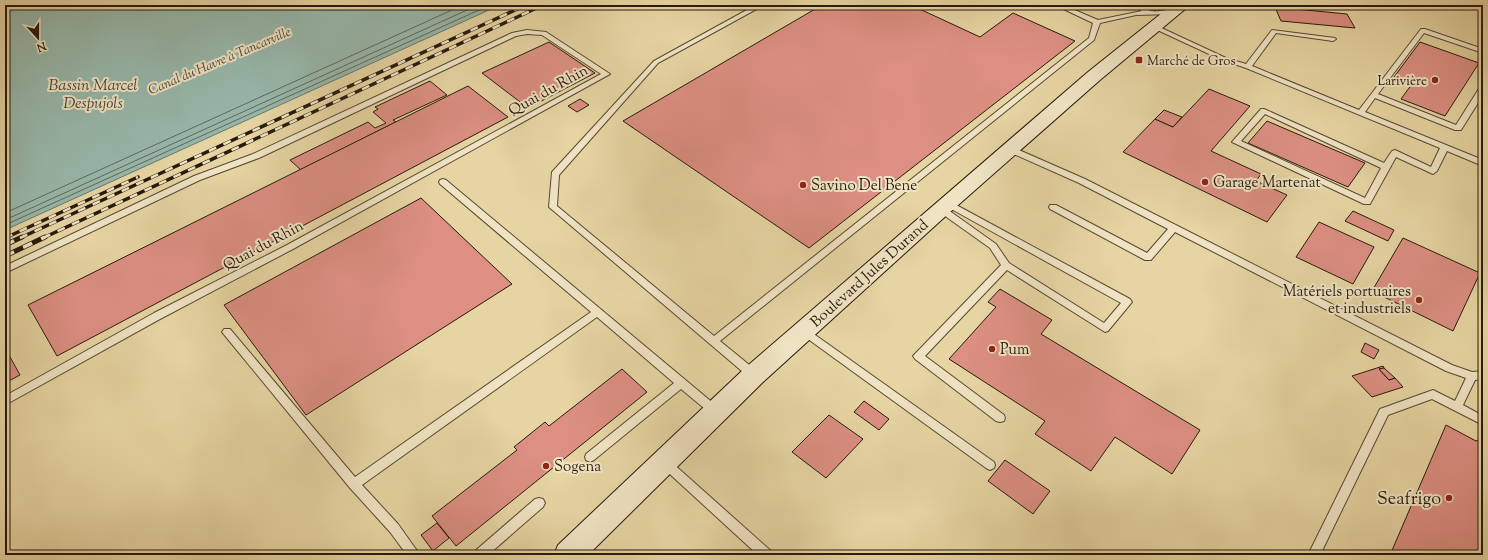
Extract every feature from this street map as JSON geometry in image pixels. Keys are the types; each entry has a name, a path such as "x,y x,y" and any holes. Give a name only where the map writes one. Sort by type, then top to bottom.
{"main road":[{"name":"Boulevard Jules Durand","path":"568,555 754,375 944,206 1094,76 1165,11"}],"lane":[{"path":"754,375 553,206 555,174 656,62 761,5"},
{"path":"1058,5 1097,22 1136,13 1165,11"},
{"path":"1133,5 1165,11"},
{"path":"1145,5 1165,11 1224,59 1248,67 1483,163"},
{"path":"714,342 1092,39 1097,22"},
{"path":"1360,113 1423,30 1483,51"},
{"path":"1248,67 1274,31 1333,39"},
{"name":"Quai du Rhin","path":"5,270 197,178 256,156 514,34 527,32 544,33 606,74 290,247 157,316 5,401"},
{"path":"1374,94 1458,128 1483,88"},
{"path":"1386,167 1264,111 1236,142 1367,202 1395,153 1433,171 1445,147"},
{"path":"1010,149 1082,181 1449,368 1472,376 1483,375"},
{"path":"443,182 716,412"},
{"path":"944,206 1127,302 1105,328 1006,265 993,246 944,206"},
{"path":"1053,207 1148,258 1174,228"},
{"path":"1000,418 918,356 1006,265"},
{"path":"354,484 598,312"},
{"path":"804,331 990,465"},
{"path":"227,332 354,484 394,528 414,555"},
{"path":"1457,407 1472,376"},
{"path":"590,457 681,383"},
{"path":"1314,555 1384,412 1433,394 1483,421"},
{"path":"664,462 767,555"},
{"path":"479,555 539,503"}],"water":[{"name":"Bassin Marcel Despujols","path":"5,5 500,5 5,230"}],"building":[{"name":"Savino Del Bene","path":"822,5 911,5 980,37 1013,13 1075,41 809,248 623,121"},
{"path":"1275,7 1347,14 1355,28 1281,21"},
{"path":"549,42 595,73 528,108 482,73"},
{"name":"Larivière","path":"1420,42 1479,63 1445,116 1401,99 1412,84 1394,77"},
{"path":"430,81 447,95 393,120 396,122 301,170 290,160 368,122 375,128 386,123 373,112 378,109 375,107"},
{"path":"468,86 508,117 57,356 28,305"},
{"path":"1209,89 1250,106 1211,151 1261,174 1256,181 1287,195 1267,222 1123,152 1155,119 1173,127"},
{"path":"580,99 589,105 577,112 568,106"},
{"path":"1164,110 1182,117 1173,127 1155,119"},
{"path":"1267,121 1365,163 1348,187 1248,143"},
{"path":"421,198 512,284 306,415 224,305"},
{"path":"1353,211 1394,230 1388,241 1345,221"},
{"path":"1319,222 1374,247 1353,284 1296,257"},
{"path":"1403,238 1480,273 1453,331 1372,291"},
{"path":"1000,289 1052,320 1041,334 1200,430 1172,474 1115,437 1091,471 1035,434 1045,421 949,359 996,307 988,302"},
{"path":"1365,343 1379,350 1374,359 1361,352"},
{"path":"5,348 20,375 5,383"},
{"path":"1383,366 1384,368 1379,369 1389,380 1395,378 1403,387 1372,397 1352,376"},
{"path":"1384,368 1395,378 1389,380 1379,369"},
{"path":"622,369 647,392 456,546 432,516 517,450 514,447 545,422 549,426"},
{"path":"864,401 889,419 879,430 854,412"},
{"path":"829,415 863,439 826,478 792,452"},
{"name":"Seafrigo","path":"1446,425 1476,441 1483,438 1483,555 1390,555"},
{"path":"1005,460 1050,491 1033,514 988,481"},
{"path":"437,523 449,538 433,551 421,535"}],"railway":[{"path":"20,238 526,5"},
{"path":"43,238 543,5"},
{"path":"7,237 5,238 138,177"},
{"path":"5,245 22,237"},
{"path":"5,256 45,237"}],"place":[{"name":"Marché de Gros","path":"1139,60"},
{"name":"Larivière","path":"1435,80"},
{"name":"Garage Martenat","path":"1205,182"},
{"name":"Savino Del Bene","path":"803,185"},
{"name":"Matériels portuaires et industriels","path":"1419,300"},
{"name":"Pum","path":"992,349"},
{"name":"Sogena","path":"546,466"},
{"name":"Seafrigo","path":"1449,498"}],"water label":[{"name":"Canal du Havre à Tancarville","path":"219,60"}]}
